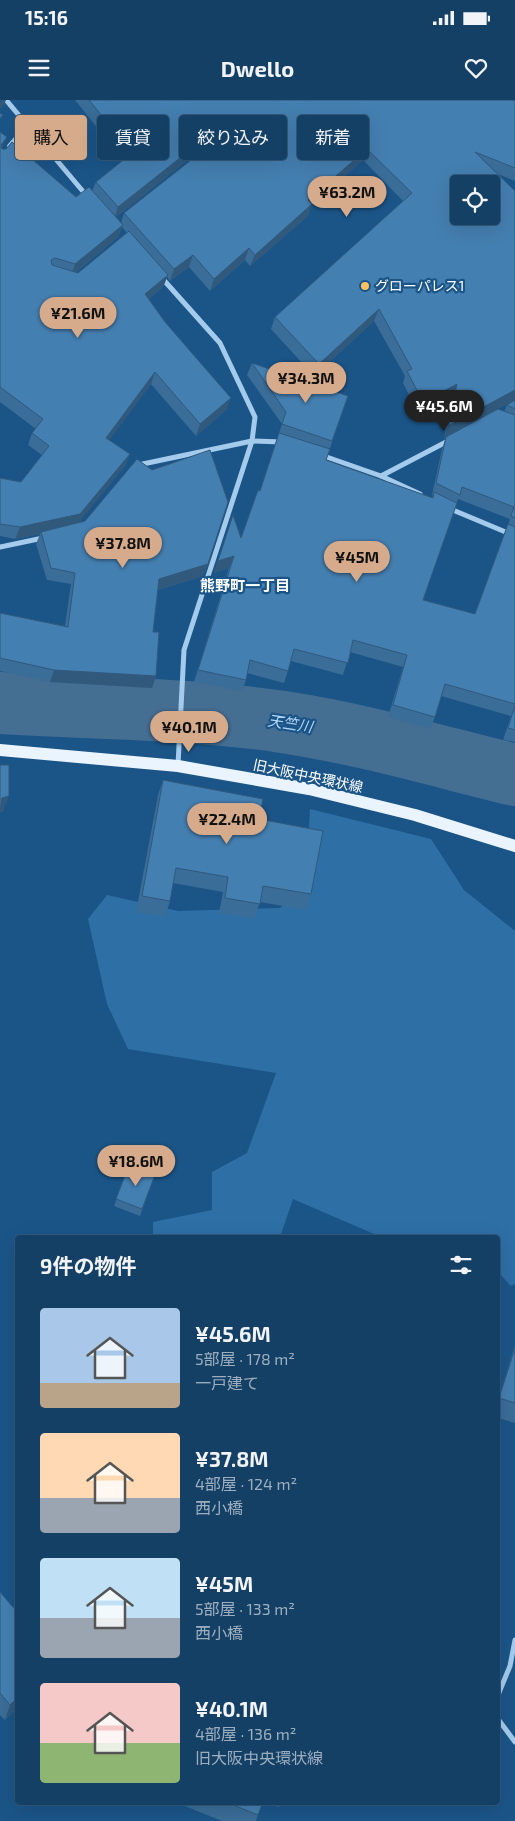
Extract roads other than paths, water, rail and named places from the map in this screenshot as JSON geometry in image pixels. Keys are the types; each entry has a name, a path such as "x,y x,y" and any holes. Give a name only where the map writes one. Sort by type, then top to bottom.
{"main road":[{"name":"旧大阪中央環状線","path":"0,750 178,766 309,790 415,814 515,846"}],"street":[{"path":"6,100 18,115"},
{"path":"56,160 89,198"},
{"path":"156,272 220,343 255,417 252,442 184,650 178,766"},
{"path":"381,476 451,439"},
{"path":"131,466 252,442 279,440 288,444"},
{"path":"316,453 381,476 424,496"},
{"path":"441,505 515,536"},
{"path":"0,547 49,537"},
{"path":"500,1691 510,1666 515,1640"},
{"path":"500,1722 515,1742"}],"lane":[{"path":"5,151 15,139"}],"waterway":[{"name":"天竺川","path":"0,703 177,711 248,717 371,739 515,775"}],"place":[{"name":"グローパレス1","path":"365,286"}],"district":[{"name":"熊野町一丁目","path":"245,586"}]}
